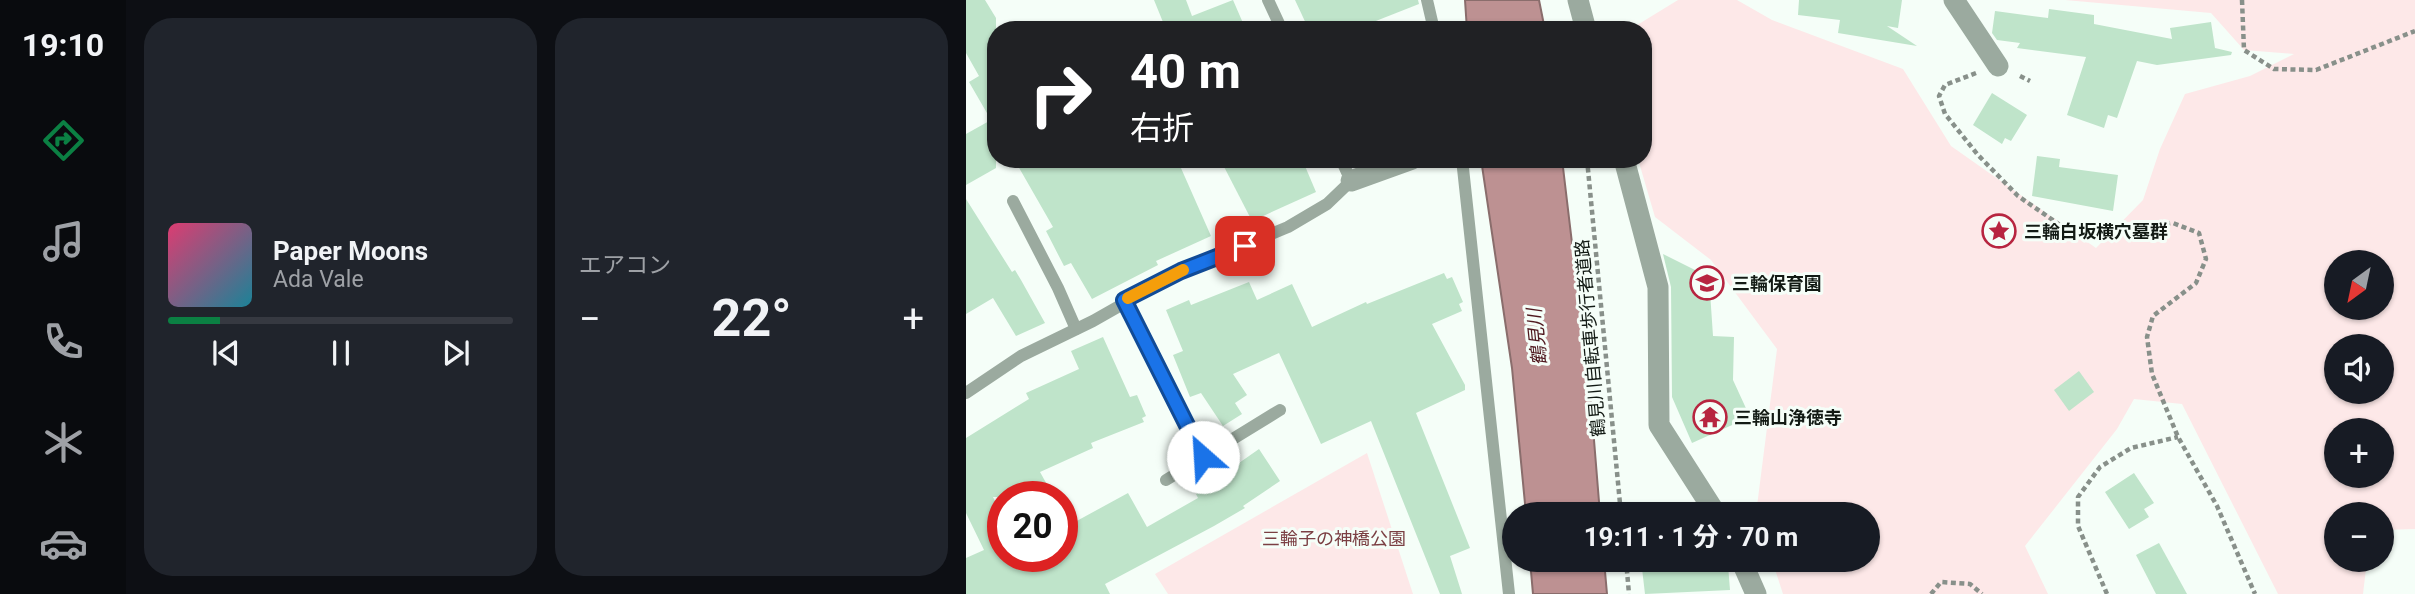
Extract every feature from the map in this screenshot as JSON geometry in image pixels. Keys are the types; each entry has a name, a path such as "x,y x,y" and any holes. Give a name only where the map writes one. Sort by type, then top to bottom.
{"street":[{"path":"1577,0 1583,21"},
{"path":"1954,0 1998,66"},
{"path":"1351,181 1387,168"},
{"path":"1626,168 1658,287 1659,425 1708,502"},
{"path":"1746,572 1756,594"}],"lane":[{"path":"1268,0 1278,21"},
{"path":"1427,0 1432,21"},
{"path":"966,393 1021,356 1076,330 1124,300 1181,271 1288,228 1327,204 1351,181 1345,168"},
{"path":"1463,168 1509,594"},
{"path":"1013,201 1058,288 1076,330"},
{"path":"1124,300 1203,457"},
{"path":"1166,480 1280,410"}],"path":[{"path":"2242,0 2244,50 2274,69 2316,70 2415,31"},
{"path":"1998,66 1945,85 1939,96 1945,114 1978,155 2018,196 2060,225 2103,230 2173,223 2199,233 2206,259 2196,283 2153,316 2147,337 2152,374 2178,437 2217,506 2255,594"},
{"name":"鶴見川自転車歩行者道路","path":"1588,168 1620,502"},
{"path":"2106,594 2078,526 2078,497 2100,467 2132,448 2178,437"},
{"path":"1627,572 1629,594"},
{"path":"1931,594 1941,582 1970,584 1982,594"}],"green space":[{"path":"1678,0 1737,0 1772,20 1903,69 1951,146 2096,248 2143,200 2160,149 2185,94 2250,76 2294,54 2244,50 2211,13 2065,0 2415,0 2415,529 2394,530 2394,502 2324,502 2324,572 2366,572 2363,594 2278,594 2182,404 2134,399 2117,429 2025,546 2048,594 1783,594 1776,572 1880,572 1880,502 1758,502 1777,349 1711,260 1655,217 1641,168 1652,168 1652,21 1644,21"},
{"name":"三輪子の神橋公園","path":"1367,453 1413,594 1168,594 1155,574"}],"water":[{"path":"1465,0 1539,0 1543,21 1466,21"},
{"name":"鶴見川","path":"1482,168 1563,168 1591,403 1599,502 1525,502 1512,368"},
{"path":"1531,572 1605,572 1607,594 1533,594"}],"building":[{"path":"966,0 985,0 996,18 996,21 987,21 987,113 969,82 979,76 966,53"},
{"path":"1154,0 1186,0 1192,16 1233,0 1242,21 1163,21"},
{"path":"1295,0 1418,0 1419,4 1376,21 1305,21"},
{"path":"1799,0 1902,0 1898,28 1887,26 1917,46 1838,33 1840,20 1798,15"},
{"path":"2049,9 2094,15 2094,24 2172,39 2170,28 2211,22 2215,48 2232,52 2231,55 2157,65 2137,61 2117,118 2108,115 2104,128 2067,115 2086,57 2017,48 2020,43 1997,40 1992,33 1995,11 2048,18"},
{"path":"1992,93 2027,115 2011,141 2005,138 2002,144 1973,125"},
{"path":"987,122 987,168 996,168 966,185 966,134"},
{"path":"2037,156 2060,159 2059,167 2118,175 2113,211 2032,196"},
{"path":"1019,168 1181,168 1211,236 1156,261 1158,265 1092,299 1071,263 1064,266 1046,231 1053,227"},
{"path":"1225,168 1306,168 1316,192 1252,221"},
{"path":"966,199 1012,272 1015,270 1045,323 1016,336 993,298 966,314"},
{"path":"1663,254 1709,277 1713,336 1734,337 1733,380 1750,417 1692,443 1672,397 1671,287"},
{"path":"1444,273 1447,279 1452,277 1463,302 1459,304 1462,311 1432,324 1465,385 1465,390 1416,413 1470,548 1450,556 1462,594 1440,594 1371,421 1321,444 1279,353 1233,374 1247,395 1235,403 1242,414 1223,426 1201,393 1190,397 1173,355 1183,351 1166,310 1189,300 1191,305 1249,282 1257,300 1292,284 1312,327 1366,302 1367,304"},
{"path":"1103,337 1130,397 1137,395 1146,416 1142,418 1144,422 1091,443 1093,448 1040,472 1045,481 987,481 987,572 1078,572 1078,520 1128,493 1147,527 1198,498 1196,494 1231,473 1229,470 1259,449 1280,481 1243,506 1245,508 1105,584 1110,594 966,594 966,558 984,550 966,513 966,438 1029,399 1026,393 1079,369 1071,351"},
{"path":"2079,371 2094,392 2069,411 2054,390"},
{"path":"2134,473 2154,503 2144,509 2149,517 2129,529 2105,492"},
{"path":"2159,543 2187,594 2156,594 2136,555"},
{"path":"1642,572 1729,572 1730,590 1645,594"}],"slow traffic":[{"path":"1128,298 1183,270"}],"place":[{"name":"三輪白坂横穴墓群","path":"1999,231"},
{"name":"三輪保育園","path":"1707,283"},
{"name":"三輪山浄徳寺","path":"1710,417"}],"route":[{"path":"1203,457 1124,300 1181,271 1245,246"}]}
